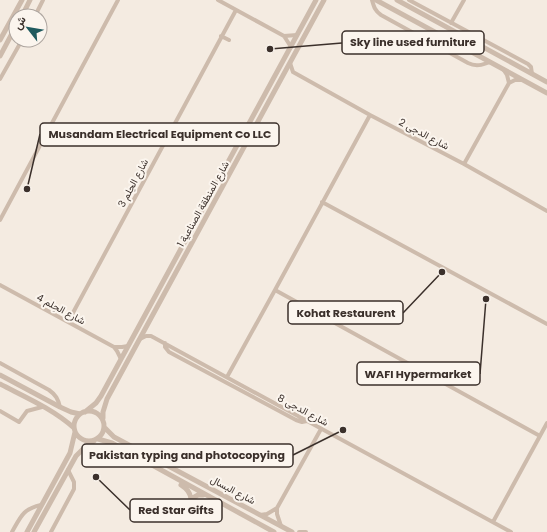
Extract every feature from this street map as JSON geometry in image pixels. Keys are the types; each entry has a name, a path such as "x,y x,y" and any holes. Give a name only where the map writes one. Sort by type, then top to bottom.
{"street":[{"path":"0,40 22,0"},
{"path":"0,220 118,0"},
{"path":"218,0 284,36 291,47"},
{"name":"شارع المنطقة الصناعية 1","path":"83,413 96,403 101,396 316,0"},
{"name":"شارع المنطقة الصناعية 1","path":"103,418 103,412 107,399 324,0"},
{"path":"372,0 374,8 381,15 468,63 477,66 490,62"},
{"path":"376,0 547,93"},
{"path":"397,0 547,82"},
{"path":"409,0 528,64 532,74"},
{"path":"451,23 464,0"},
{"name":"شارع الحِلم 3","path":"68,322 236,10"},
{"path":"284,36 297,35"},
{"path":"221,36 229,40"},
{"path":"0,56 8,41"},
{"path":"0,79 17,48"},
{"path":"282,77 293,72 290,63"},
{"path":"503,68 509,83"},
{"name":"شارع الدجى 2","path":"293,72 370,115 464,164 547,211"},
{"path":"464,164 509,83 524,80"},
{"path":"226,377 370,115"},
{"path":"322,202 547,324"},
{"name":"شارع الحِلم 4","path":"0,285 114,347"},
{"path":"275,290 540,436"},
{"path":"139,339 150,336 147,325"},
{"name":"شارع الدجى 8","path":"150,336 511,532"},
{"path":"165,344 166,349 176,356 296,420 302,422 307,421"},
{"path":"114,347 128,346"},
{"path":"114,347 121,359"},
{"path":"0,363 54,393 60,407"},
{"path":"0,375 60,407 72,412 83,413"},
{"path":"0,384 67,422 82,440 89,442 96,440"},
{"path":"0,412 18,422 26,411 42,407"},
{"path":"27,532 70,453 75,420 83,413 89,411 97,413 103,418 105,423 104,433 79,452 34,532"},
{"path":"494,522 547,423"},
{"name":"شارع البسال","path":"105,428 114,437 292,532"},
{"path":"281,526 277,514 277,508 321,428"},
{"name":"شارع البسال","path":"96,440 112,443 274,532"},
{"path":"51,532 74,489 74,482 68,470"},
{"path":"172,476 177,482 187,488 191,499 198,494 208,496"},
{"path":"12,532 23,513 31,508 42,505"},
{"path":"260,515 267,514 277,508"},
{"path":"299,532 306,532"}],"place":[{"name":"Sky line used furniture","path":"270,49"},
{"name":"Musandam Electrical Equipment Co LLC","path":"27,189"},
{"name":"Kohat Restaurent","path":"442,272"},
{"name":"WAFI Hypermarket","path":"486,299"},
{"name":"Pakistan typing and photocopying","path":"343,430"},
{"name":"Red Star Gifts","path":"96,477"}]}
